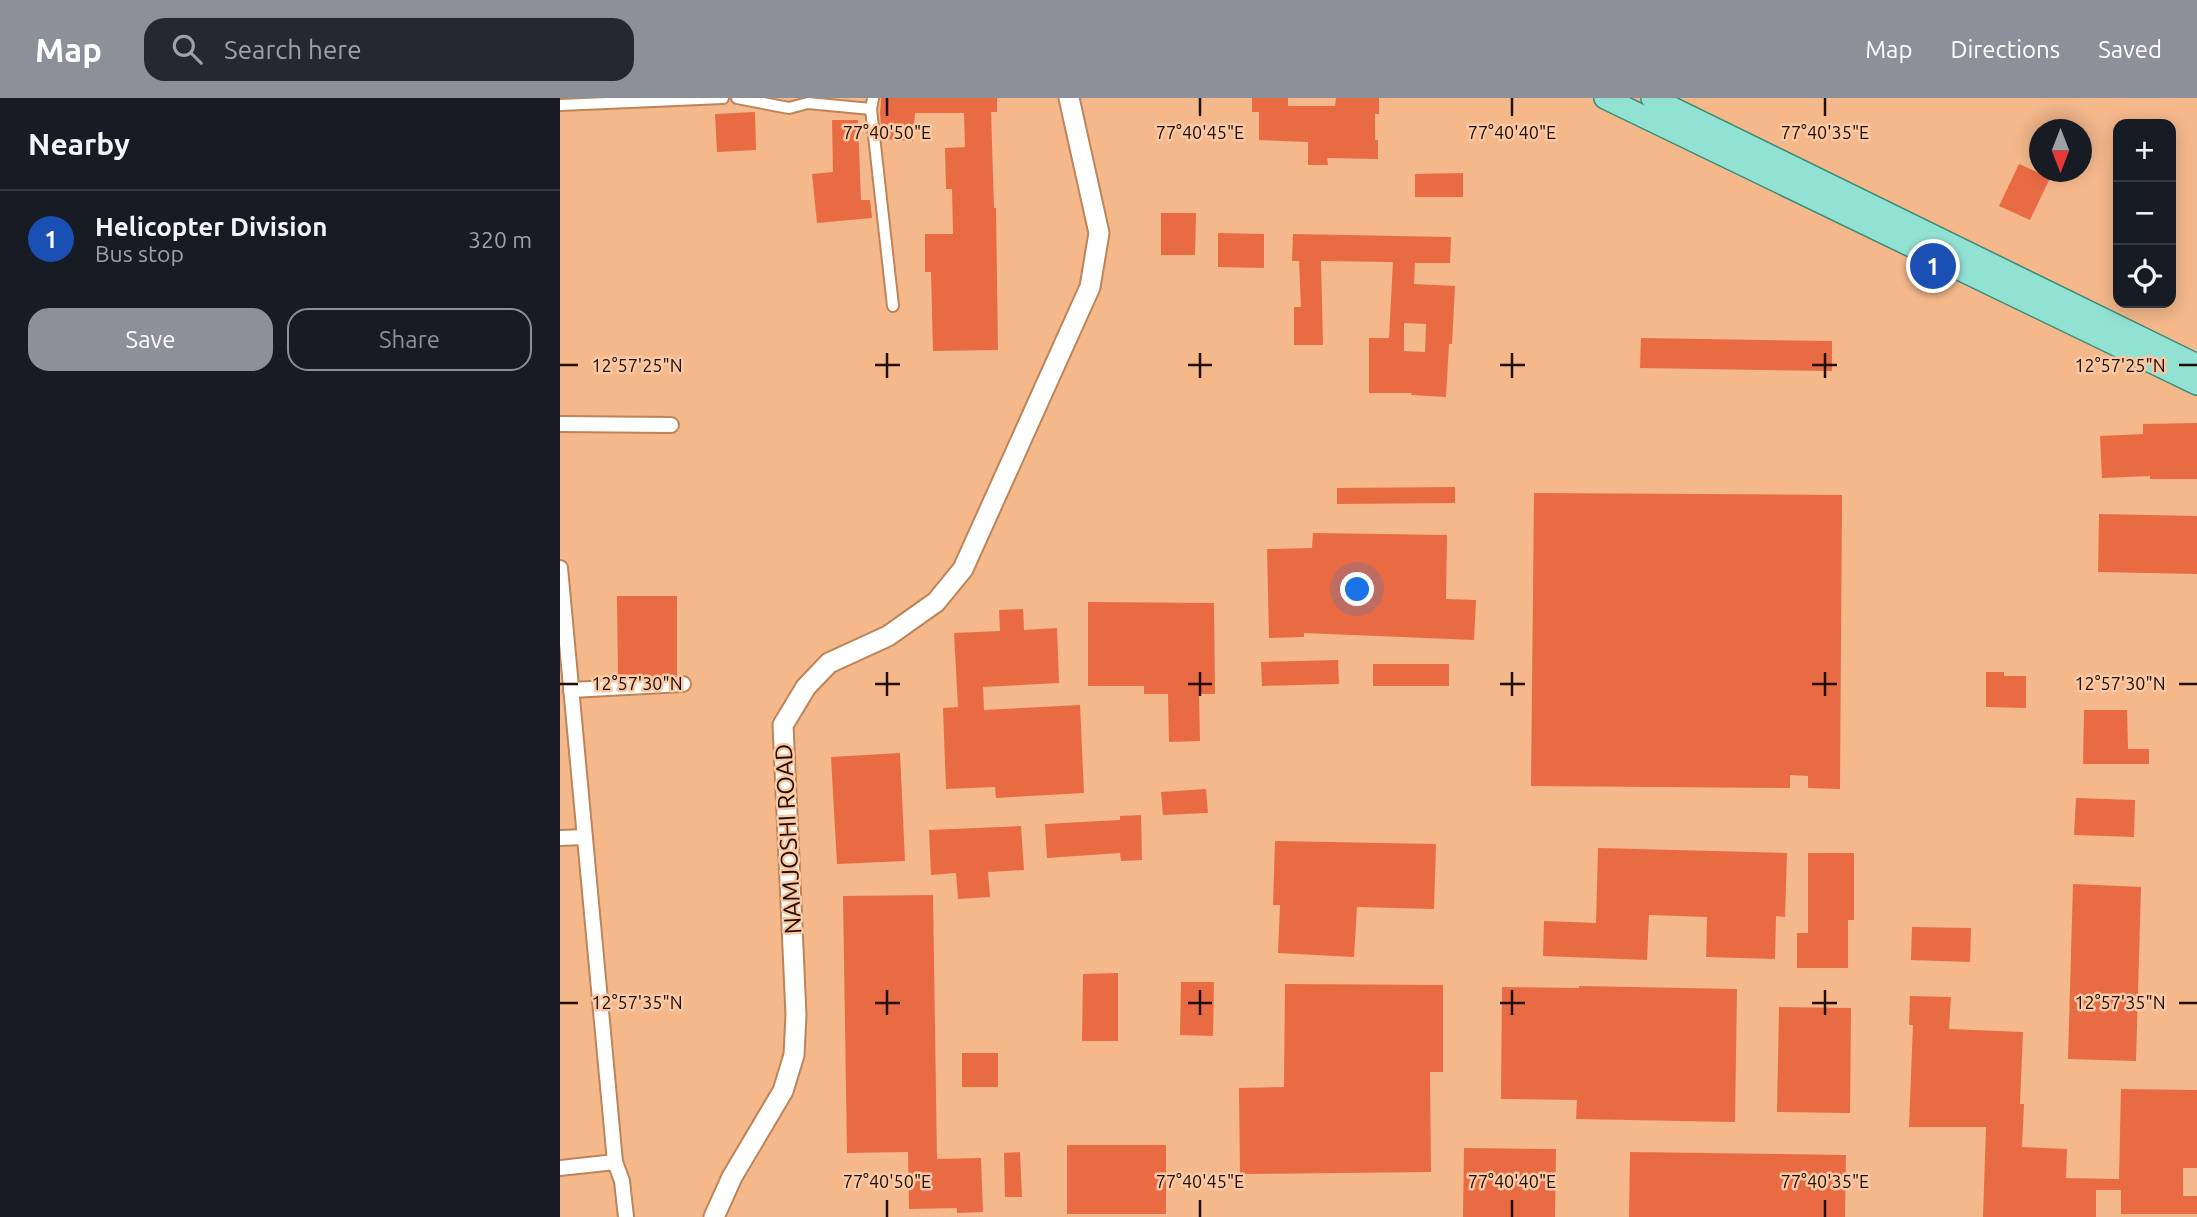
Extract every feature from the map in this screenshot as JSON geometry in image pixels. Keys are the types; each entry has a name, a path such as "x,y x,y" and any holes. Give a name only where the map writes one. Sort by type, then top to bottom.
{"main road":[{"name":"NAMJOSHI ROAD","path":"714,1217 732,1177 783,1091 794,1055 796,1015 783,725 806,687 829,663 888,636 936,602 963,569 1090,287 1099,233 1069,98"},
{"path":"1605,98 2197,384"},
{"path":"1652,98 2197,365"}],"street":[{"path":"560,105 723,98"},
{"path":"737,98 789,108 808,100 872,104 893,306"},
{"path":"560,424 671,425"},
{"path":"560,568 615,1162 622,1181 626,1217"},
{"path":"571,690 683,684"},
{"path":"560,838 584,837"},
{"path":"560,1162 560,1168 615,1162"}],"building":[{"path":"881,98 997,98 997,112 991,112 996,208 998,350 933,351 931,272 925,272 925,234 953,234 952,189 946,189 945,148 965,147 964,113 915,113 913,141 882,139"},
{"path":"1252,98 1288,98 1288,106 1335,106 1336,98 1379,98 1379,114 1375,114 1378,159 1327,158 1328,165 1308,165 1308,142 1259,140 1259,112 1252,112"},
{"path":"755,112 756,150 717,152 715,114"},
{"path":"832,120 858,120 861,200 870,200 872,218 817,223 812,174 833,172"},
{"path":"2019,164 2029,169 2029,182 2048,182 2030,220 1999,206"},
{"path":"1463,173 1463,197 1415,197 1415,174"},
{"path":"1161,213 1196,213 1195,255 1161,255"},
{"path":"1218,233 1264,234 1264,268 1218,267"},
{"path":"1293,234 1451,237 1450,263 1415,263 1414,284 1455,286 1446,397 1411,395 1412,393 1369,393 1369,338 1389,338 1393,262 1321,261 1323,345 1294,345 1294,307 1301,307 1299,261 1292,261","holes":["1404,323 1426,324 1425,352 1404,351"]},
{"path":"1641,338 1832,341 1832,371 1640,368"},
{"path":"2197,423 2197,479 2150,479 2150,476 2102,478 2100,436 2143,434 2143,424"},
{"path":"1455,487 1455,503 1337,504 1337,488"},
{"path":"1534,493 1842,495 1840,789 1808,788 1808,776 1790,775 1790,788 1531,786"},
{"path":"2099,514 2197,516 2197,574 2098,572"},
{"path":"1313,533 1447,535 1446,599 1476,600 1474,640 1304,633 1304,637 1269,638 1267,549 1312,548"},
{"path":"617,596 677,596 677,675 618,678"},
{"path":"1088,602 1214,603 1215,694 1199,694 1200,741 1169,742 1168,694 1144,694 1144,686 1088,686"},
{"path":"1023,609 1024,630 1057,628 1059,683 983,687 984,710 1080,705 1084,793 996,798 995,787 946,789 943,708 958,707 954,633 1000,631 999,610"},
{"path":"1338,660 1339,684 1262,686 1261,662"},
{"path":"1373,664 1449,664 1449,686 1373,686"},
{"path":"1986,672 2004,672 2004,676 2026,676 2026,708 1986,707"},
{"path":"2084,710 2127,710 2128,749 2149,749 2149,764 2083,764"},
{"path":"900,753 905,861 837,864 831,757"},
{"path":"1206,789 1208,813 1163,815 1161,792"},
{"path":"2076,798 2135,800 2134,837 2074,835"},
{"path":"1141,815 1142,860 1121,861 1120,853 1047,858 1045,824 1120,820 1120,816"},
{"path":"1021,826 1024,870 988,872 990,897 958,899 956,873 931,875 929,830"},
{"path":"1275,841 1436,844 1434,909 1357,907 1354,957 1278,953 1280,905 1273,905"},
{"path":"1598,848 1787,853 1785,917 1776,916 1775,959 1706,957 1707,917 1649,915 1647,960 1543,956 1544,921 1596,923"},
{"path":"1808,853 1854,853 1854,920 1848,920 1848,968 1797,968 1797,933 1808,933"},
{"path":"2073,884 2141,887 2136,1061 2068,1059"},
{"path":"933,895 937,1159 981,1158 983,1212 957,1213 957,1208 909,1209 908,1152 847,1153 843,896"},
{"path":"1912,927 1971,928 1970,962 1911,960"},
{"path":"1118,973 1118,1041 1082,1041 1083,974"},
{"path":"1181,982 1214,982 1213,1036 1180,1035"},
{"path":"1285,984 1443,985 1443,1072 1430,1072 1431,1172 1240,1174 1239,1088 1284,1087"},
{"path":"1502,987 1737,989 1735,1122 1576,1119 1577,1100 1501,1099"},
{"path":"1910,996 1951,997 1949,1029 2023,1032 2020,1104 2024,1104 2022,1147 2067,1149 2066,1178 2119,1179 2121,1089 2197,1090 2197,1168 2183,1168 2183,1196 2197,1196 2197,1214 2121,1214 2121,1190 2096,1190 2096,1217 1983,1217 1986,1127 1909,1127 1913,1025 1909,1025"},
{"path":"1779,1007 1851,1008 1850,1113 1777,1112"},
{"path":"962,1053 998,1053 998,1087 962,1087"},
{"path":"1067,1145 1166,1145 1166,1214 1067,1214"},
{"path":"1464,1148 1556,1149 1555,1217 1463,1217"},
{"path":"1020,1152 1022,1197 1005,1197 1004,1153"},
{"path":"1630,1152 1846,1155 1845,1217 1629,1217"}],"place":[{"name":"Helicopter Division","path":"1933,266"}]}
